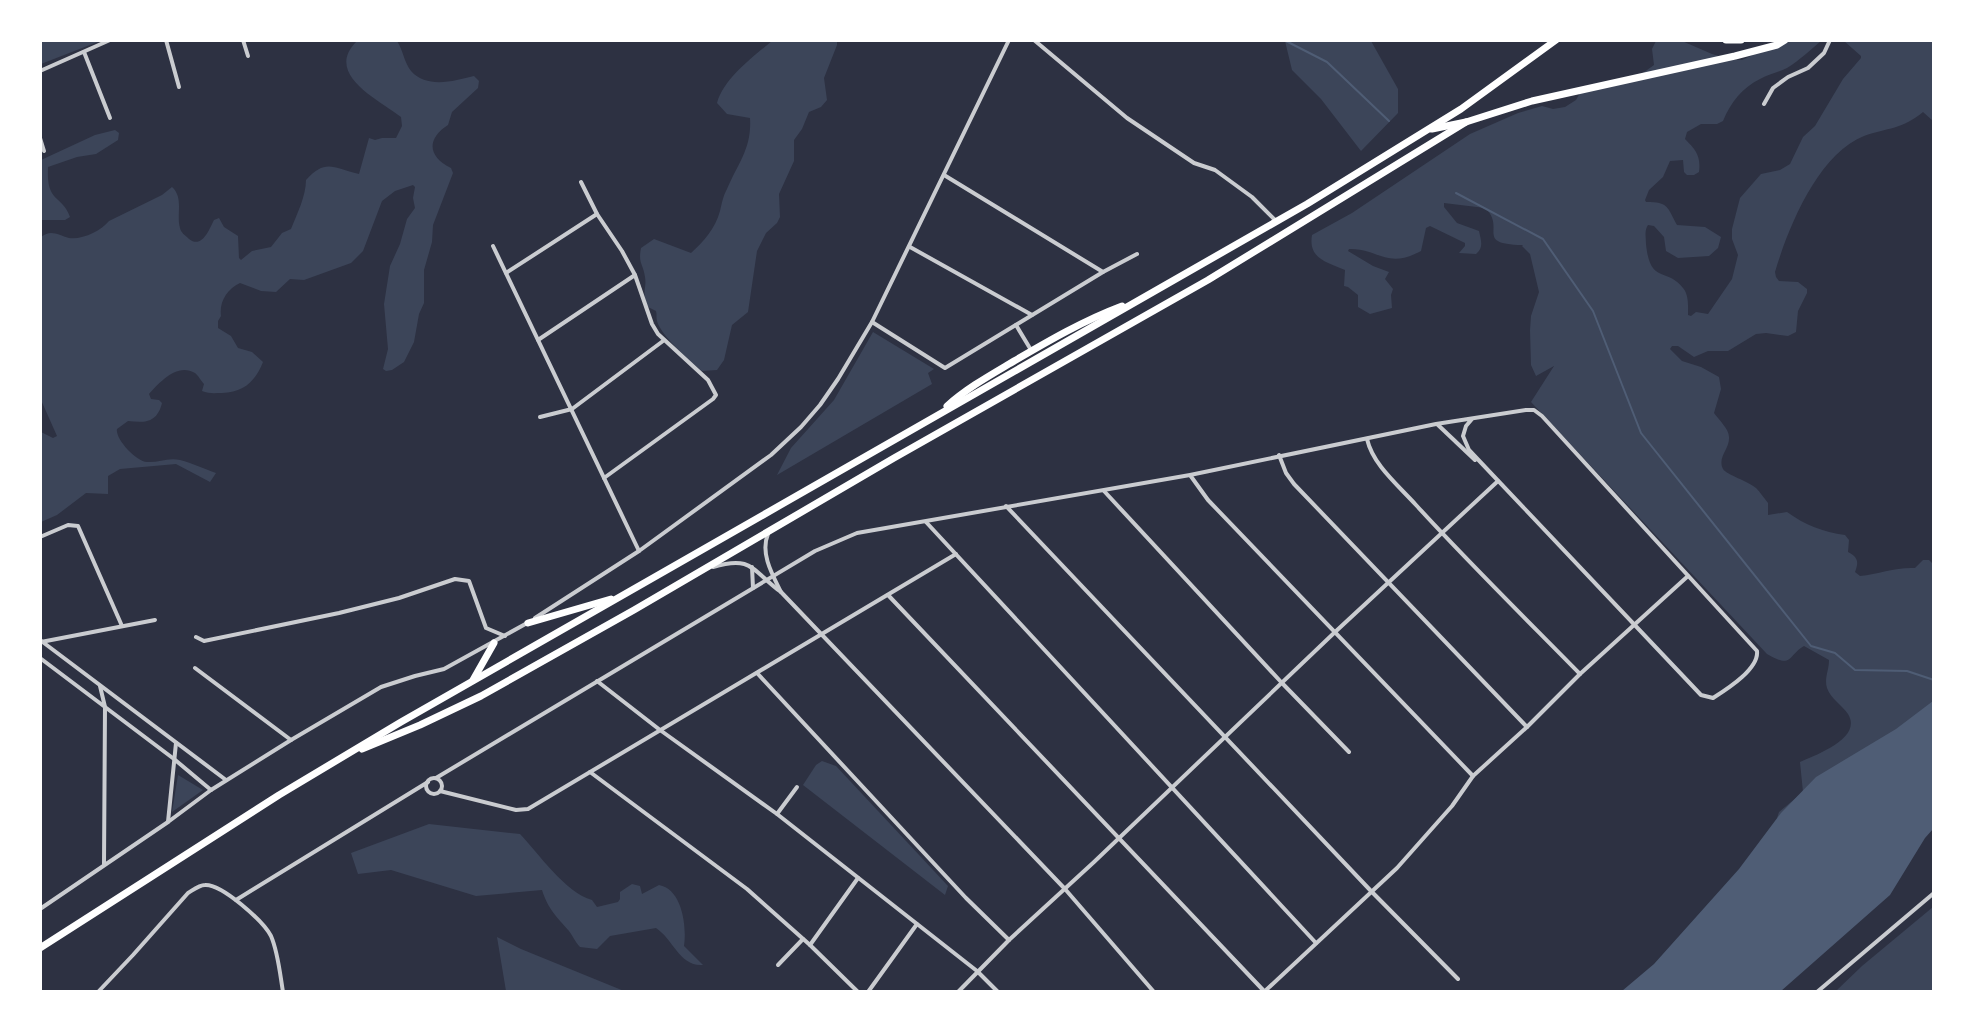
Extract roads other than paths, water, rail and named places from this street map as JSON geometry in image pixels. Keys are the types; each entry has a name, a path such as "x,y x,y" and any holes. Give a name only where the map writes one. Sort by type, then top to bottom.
{"main road":[{"path":"40,948 348,753 1277,222 1461,109 1556,40"},
{"path":"1726,40 1741,40"},
{"path":"1427,130 1466,122 1532,101 1736,56 1777,45 1785,40"},
{"path":"348,753 420,726 481,696 625,615 1208,280 1466,122"},
{"path":"937,415 963,391 1031,351 1096,316 1143,297"},
{"path":"528,623 622,596"},
{"path":"473,680 494,643"}],"street":[{"path":"40,71 110,40"},
{"path":"166,40 179,87"},
{"path":"243,40 248,56"},
{"path":"40,909 226,780 381,687 444,669 528,623 639,551 771,455 820,405 872,322 1009,40"},
{"path":"1034,40 1127,118 1194,163 1215,170 1252,197 1277,222"},
{"path":"1764,104 1773,88 1788,77 1808,68 1824,53 1830,40"},
{"path":"84,52 110,118"},
{"path":"40,138 44,151"},
{"path":"944,175 1103,272"},
{"path":"581,182 597,214 635,275 652,324 663,340 713,388 716,395 604,478"},
{"path":"506,273 597,214"},
{"path":"493,246 639,551"},
{"path":"910,247 1032,315"},
{"path":"872,322 945,368 1103,272 1137,254"},
{"path":"538,340 635,275"},
{"path":"1016,325 1031,351"},
{"path":"540,417 572,409 663,340"},
{"path":"236,900 774,575 815,551 851,535 1006,505 1190,475 1279,455 1472,418 1534,410 1757,651 1757,658 1750,669 1713,698 1701,695 1636,624 1479,462 1467,447 1463,436 1472,418"},
{"path":"1436,424 1468,456 1479,462"},
{"path":"1367,439 1373,457 1441,532 1580,674"},
{"path":"1279,455 1286,473 1294,484 1527,727"},
{"path":"1190,475 1208,500 1473,776"},
{"path":"958,992 1009,940 1226,738 1334,633 1441,532 1498,482"},
{"path":"1104,490 1282,683 1349,752"},
{"path":"1006,505 1371,891 1458,979"},
{"path":"926,522 1316,943"},
{"path":"40,537 68,525 78,526 122,626"},
{"path":"769,531 765,543 765,554 781,592"},
{"path":"428,782 427,789 430,792 440,791 522,810 528,809 956,554"},
{"path":"700,570 740,561 751,567 781,592 1065,890 1154,992"},
{"path":"751,567 753,588"},
{"path":"888,595 1264,991 1397,868 1430,833 1473,776 1580,674 1688,576"},
{"path":"196,637 204,641 284,625 399,598 455,579 468,581 486,628 506,636"},
{"path":"41,642 155,620"},
{"path":"41,642 226,780"},
{"path":"40,658 212,790"},
{"path":"195,668 291,740"},
{"path":"757,673 966,898 1009,940"},
{"path":"597,681 660,730 777,814 977,971 998,992"},
{"path":"100,686 105,707 104,865"},
{"path":"168,822 176,743"},
{"path":"589,771 747,889 810,945 858,992"},
{"path":"436,778 441,782 440,791"},
{"path":"777,814 797,787"},
{"path":"810,945 858,878"},
{"path":"98,992 188,893 207,884 236,900 258,919 272,938 283,992"},
{"path":"1817,992 1934,893"},
{"path":"868,992 916,924"},
{"path":"778,965 803,939"}],"waterway":[{"path":"1284,40 1327,62 1389,121"},
{"path":"1456,193 1543,239 1593,311 1641,433 1811,646 1835,653 1855,670 1907,671 1934,680"}]}
